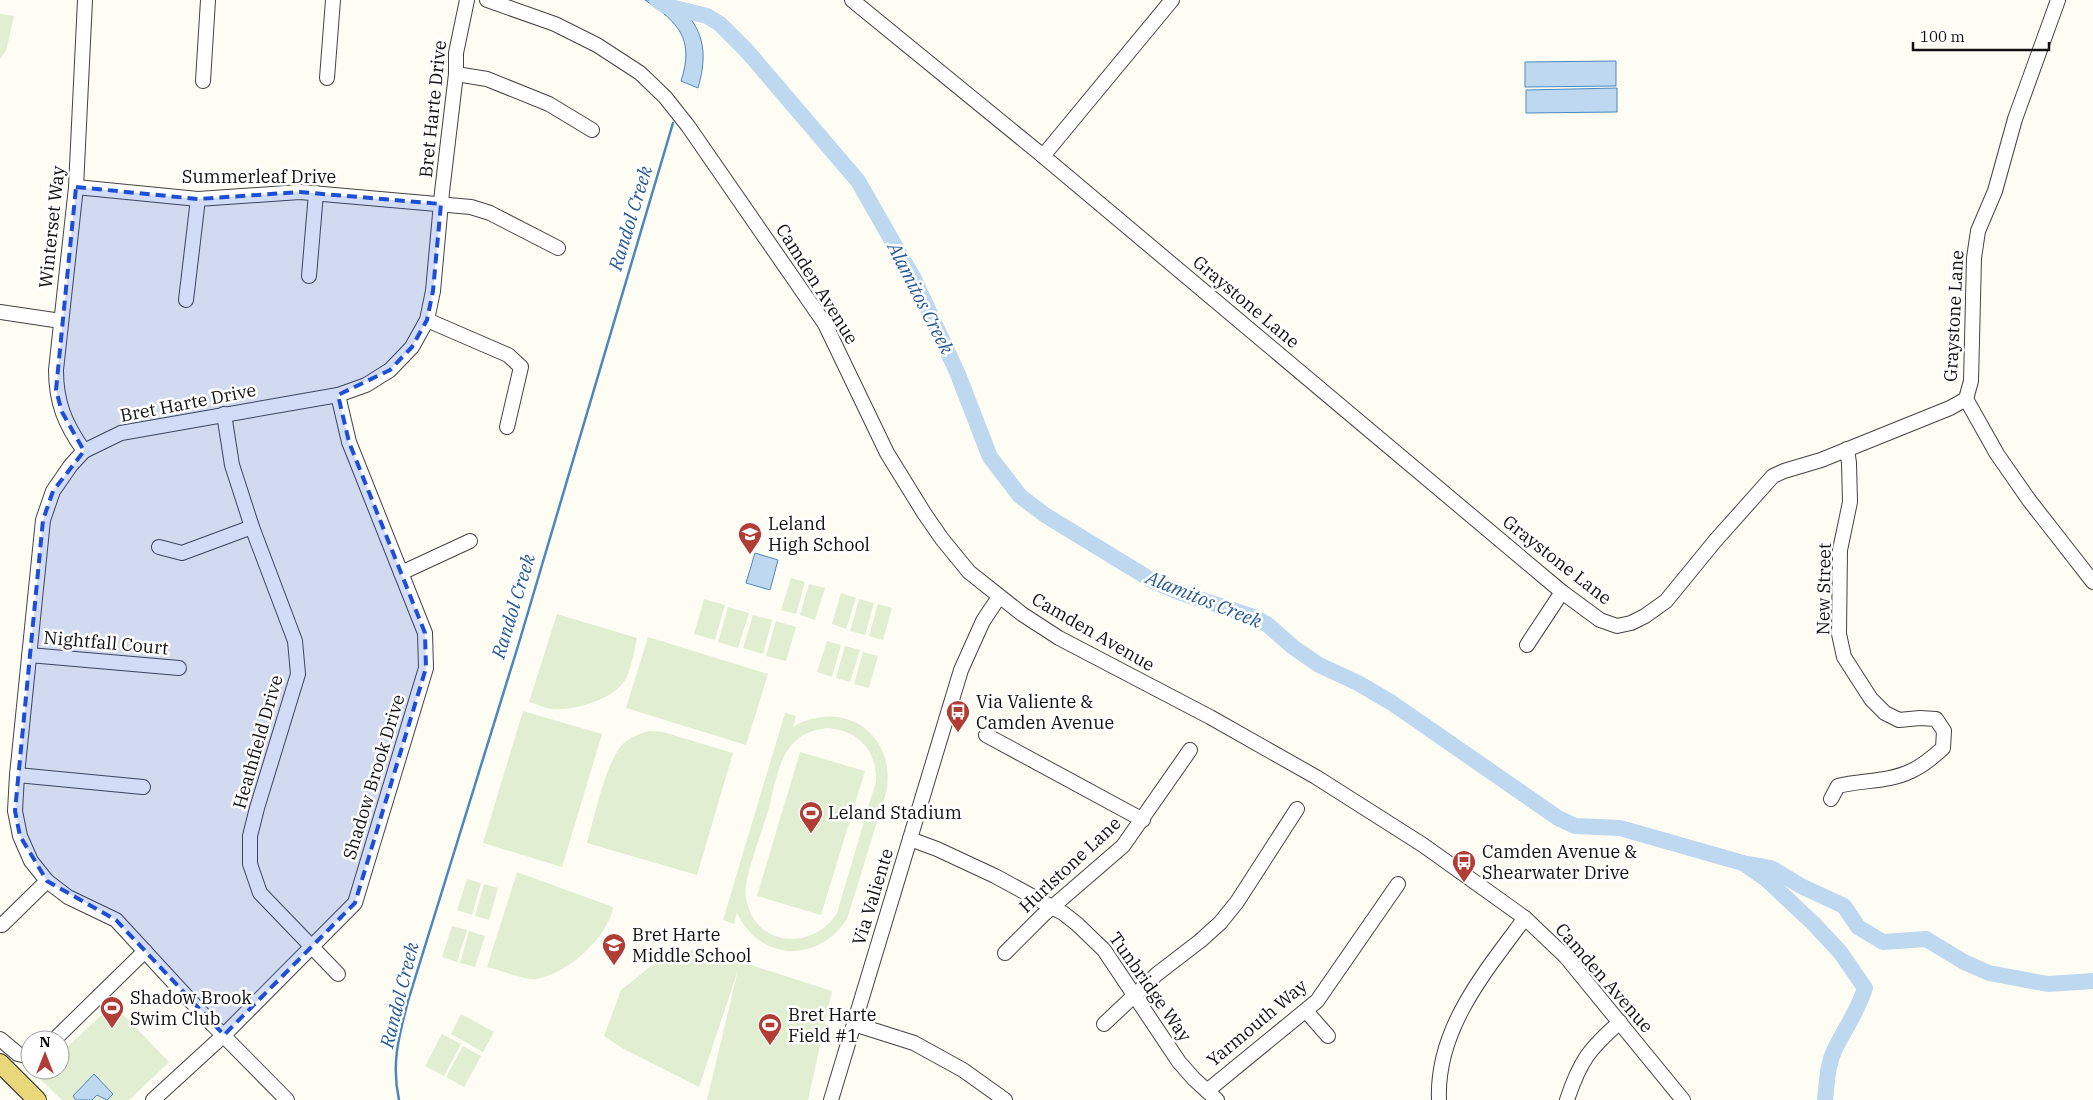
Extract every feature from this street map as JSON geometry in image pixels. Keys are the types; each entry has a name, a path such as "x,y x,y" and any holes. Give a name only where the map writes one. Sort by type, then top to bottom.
{"main road":[{"path":"0,1063 37,1100"}],"street":[{"name":"Winterset Way","path":"84,451 62,412 56,390 61,321 76,186 85,0"},
{"path":"204,82 208,0"},
{"path":"328,78 332,0"},
{"name":"Bret Harte Drive","path":"287,1100 116,920 68,897 47,881 32,861 20,836 15,811 17,775 43,520 53,491 70,465 84,451 121,433 338,395 366,385 390,370 412,347 426,320 433,291 456,74 456,53 468,0"},
{"name":"Camden Avenue","path":"487,0 555,24 597,45 640,73 672,105 693,132 825,324 887,453 924,513 960,562 978,581 1022,614 1059,638 1210,717 1316,777 1423,845 1525,918 1566,957 1683,1100"},
{"name":"Graystone Lane","path":"852,0 1043,156 1562,592 1600,620 1617,626 1631,623 1645,616 1666,601 1721,534 1773,476 1847,449 1966,400 1971,381 1974,258 1978,231 1995,191 2015,119 2058,0"},
{"path":"1043,156 1172,0"},
{"path":"456,74 487,79 548,104 592,130"},
{"name":"Summerleaf Drive","path":"76,186 198,199 300,192 471,207 490,213 558,248"},
{"path":"309,276 316,193"},
{"path":"186,300 198,199"},
{"path":"0,312 61,321"},
{"path":"426,320 508,355 520,367 507,427"},
{"name":"Shadow Brook Drive","path":"153,1100 224,1035 356,902 426,668 425,633 349,442 338,395"},
{"path":"1966,400 2002,461 2029,500 2093,582"},
{"name":"Heathfield Drive","path":"224,414 232,465 252,527 295,641 298,674 257,808 250,836 250,864 260,893 338,974"},
{"name":"New Street","path":"1831,799 1838,786 1902,774 1926,764 1942,748 1944,731 1936,720 1920,718 1899,720 1885,713 1871,699 1844,658 1840,634 1840,550 1850,502 1847,449"},
{"path":"159,548 182,553 252,527"},
{"path":"401,573 470,541"},
{"path":"1527,645 1562,592"},
{"name":"Via Valiente","path":"831,1100 961,670 983,622 999,597"},
{"name":"Nightfall Court","path":"29,654 179,668"},
{"path":"986,735 1142,820"},
{"name":"Hurlstone Lane","path":"1005,953 1052,907 1123,846 1190,750"},
{"path":"17,775 143,787"},
{"path":"1104,1024 1157,974 1220,924 1237,902 1297,809"},
{"name":"Tunbridge Way","path":"910,839 937,849 995,876 1063,912 1104,950 1136,995 1179,1062 1212,1095"},
{"path":"2,924 47,881"},
{"name":"Yarmouth Way","path":"1212,1095 1316,1001 1398,884"},
{"path":"1438,1100 1441,1069 1448,1041 1458,1017 1487,969 1525,918"},
{"path":"64,1030 145,951"},
{"path":"1306,1010 1328,1036"},
{"path":"1567,1100 1576,1073 1594,1044 1620,1022"},
{"path":"854,1024 914,1043 963,1070 1006,1100"},
{"path":"0,1039 20,1054"}],"highlighted area":[{"path":"76,187 198,199 300,192 441,204 433,291 427,320 412,347 390,370 338,395 349,442 425,633 426,668 355,903 224,1035 116,920 47,881 20,836 15,811 17,775 43,520 53,491 84,451 62,412 56,390"}],"green space":[{"path":"0,14 14,16 6,51 0,59"},
{"path":"791,578 805,582 796,614 781,610"},
{"path":"809,584 825,588 815,620 800,615"},
{"path":"841,593 856,598 846,629 832,624"},
{"path":"704,599 725,605 715,640 694,634"},
{"path":"859,599 874,603 865,635 850,631"},
{"path":"878,604 892,608 883,640 869,636"},
{"path":"728,607 749,613 738,648 718,642"},
{"path":"557,614 637,638 632,663 627,676 615,691 594,702 572,708 552,709 529,702"},
{"path":"753,615 772,620 763,654 743,648"},
{"path":"776,621 796,627 786,661 766,656"},
{"path":"648,637 768,674 746,745 626,708"},
{"path":"827,641 841,645 832,677 817,672"},
{"path":"845,646 860,650 850,682 836,678"},
{"path":"863,652 878,656 869,688 854,684"},
{"path":"523,711 602,734 562,867 483,843"},
{"path":"785,713 796,716 793,727 812,719 831,716 848,719 863,727 875,739 884,754 888,772 886,793 847,919 835,933 821,944 806,949 790,951 775,948 760,941 747,929 737,913 734,924 723,920","holes":["826,728 847,732 863,743 873,760 876,781 837,913 827,925 815,933 801,938 787,939 774,935 762,928 753,917 746,900 746,884 779,769 790,747 802,736 811,732"]},
{"path":"648,731 663,732 733,753 697,875 587,843 601,792 615,755 627,741"},
{"name":"Leland Stadium","path":"800,752 865,771 821,915 757,896"},
{"path":"517,872 613,907 610,919 603,931 584,953 560,970 536,979 520,977 487,967"},
{"path":"467,879 481,883 472,915 457,910"},
{"path":"484,884 498,888 489,920 475,916"},
{"path":"452,926 467,930 457,962 442,957"},
{"path":"469,931 485,936 475,967 460,963"},
{"path":"698,948 832,991 808,1100 707,1100 738,970 699,1087 622,1048 604,1036 621,990 656,962"},
{"name":"Shadow Brook Swim Club","path":"113,1004 169,1062 129,1100 62,1100 41,1080 70,1080 70,1045"},
{"path":"461,1014 494,1032 483,1052 451,1034"},
{"path":"442,1034 461,1044 444,1076 425,1066"},
{"path":"463,1046 481,1056 464,1087 446,1077"}],"water":[{"path":"645,0 674,0 692,20 701,40 703,51 698,88 681,81 686,54 681,33 667,16"},
{"path":"1616,61 1616,86 1525,87 1525,62"},
{"path":"1617,88 1617,112 1526,113 1526,90"},
{"path":"755,553 778,560 770,590 746,583"},
{"path":"94,1074 113,1094 107,1100 97,1095 92,1100 76,1100 73,1096"}],"waterway":[{"name":"Alamitos Creek","path":"657,0 666,6 707,16 720,24 747,51 858,181 914,279 957,372 990,457 1020,496 1045,515 1153,581 1184,594 1254,617 1268,625 1293,647 1319,665 1358,683 1392,703 1558,818 1575,826 1620,828 1743,863 1766,879 1813,923 1840,952 1865,988 1859,1005 1832,1057 1825,1100"},
{"name":"Randol Creek","path":"399,1100 396,1074 397,1050 408,1001 518,646 673,123"},
{"path":"1749,864 1771,868 1801,886 1844,906 1858,927 1883,942 1926,939 1964,962 1989,973 2048,984 2093,981"}],"place":[{"name":"Leland High School","path":"750,555"},
{"name":"Via Valiente & Camden Avenue","path":"958,733"},
{"name":"Leland Stadium","path":"811,834"},
{"name":"Camden Avenue & Shearwater Drive","path":"1464,883"},
{"name":"Bret Harte Middle School","path":"614,966"},
{"name":"Shadow Brook Swim Club","path":"112,1029"},
{"name":"Bret Harte Field #1","path":"770,1046"}]}
